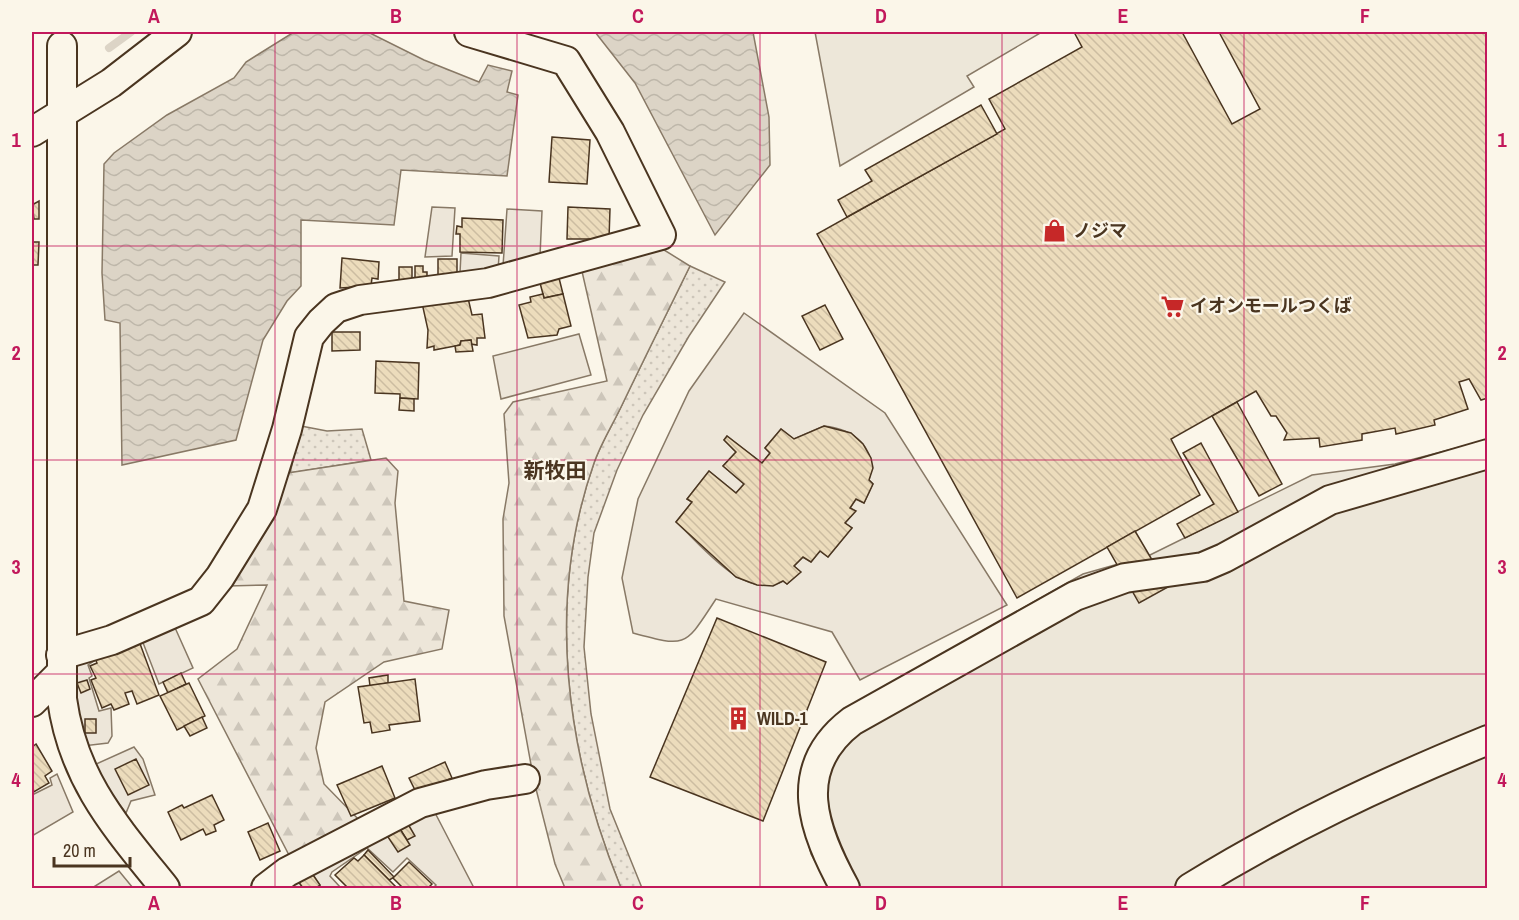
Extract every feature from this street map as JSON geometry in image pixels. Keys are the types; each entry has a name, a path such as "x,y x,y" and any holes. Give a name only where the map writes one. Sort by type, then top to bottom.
{"street":[{"path":"32,132 111,83 177,32"},
{"path":"32,702 61,664 201,601 220,577 261,509 287,429 309,337 336,308 360,300 488,283 661,235 610,132 590,96 566,61 469,32"},
{"path":"62,46 61,664 65,721 79,767 106,813 165,888"},
{"path":"845,888 823,848 816,828 813,787 826,750 836,734 852,721 1075,596 1125,578 1203,567 1330,500 1488,454"},
{"path":"1190,888 1283,832 1400,776 1488,740"},
{"path":"266,888 287,872 420,803 486,785 525,779"}],"green space":[{"path":"432,207 455,208 452,256 425,257"},
{"path":"507,209 542,211 540,256 503,266"},
{"path":"656,245 690,266 594,463 579,516 570,569 567,623 568,677 575,731 602,837 621,888 565,888 555,864 534,781 504,616 503,519 509,483 504,414 513,402 607,381 581,267"},
{"path":"461,253 499,256 498,271 460,273"},
{"path":"690,266 725,282 689,336 643,415 617,470 594,533 588,577 584,647 591,714 610,809 642,888 621,888 602,837 575,731 568,677 567,623 570,569 579,516 594,463"},
{"path":"744,313 885,413 1007,605 860,680 832,632 716,599 698,626 684,639 665,641 633,633 622,578 638,499 689,391","holes":["824,426 854,436 867,450 871,469 869,480 873,484 864,503 856,499 850,508 855,511 845,523 852,528 828,557 820,551 811,562 803,557 794,566 800,572 787,584 783,581 768,585 753,584 739,577 711,556 676,522 692,502 687,499 709,471 736,493 744,484 723,466 736,452 724,440 727,436 762,463 770,453 765,448 781,429 794,439"]},
{"path":"579,334 591,375 501,399 493,356"},
{"path":"301,426 327,431 362,429 371,460 290,473"},
{"path":"386,458 398,471 395,503 404,601 449,610 442,649 384,662 325,702 316,748 324,784 362,823 290,857 198,679 237,649 267,585 228,586 281,474"},
{"path":"172,621 193,668 159,684 140,635"},
{"path":"89,654 94,661 88,665 92,676 89,678 99,711 111,708 112,736 108,743 83,746 75,713 73,658"},
{"path":"134,747 143,759 155,795 131,801 126,813 104,784 94,765"},
{"path":"57,774 73,812 32,836 32,795 52,785 50,778"},
{"path":"432,807 474,888 433,888 436,885 407,858 393,872 367,848 332,872 330,876 341,888 316,888 320,885 311,872 298,881 303,888 279,888"}],"shaded area":[{"path":"815,32 1042,32 967,76 974,87 840,166"},
{"path":"1487,440 1487,888 830,888 811,854 799,804 805,764 820,734 841,711 1083,574 1150,555 1312,475 1395,464"},
{"path":"119,871 133,888 92,888"}],"water":[{"path":"294,32 368,32 424,60 479,82 488,65 512,71 507,92 518,95 507,176 401,170 394,225 301,220 301,286 287,301 263,340 236,440 122,465 120,323 105,320 102,273 104,164 114,153 167,115 234,78 246,62"},
{"path":"595,32 753,32 769,117 770,165 715,235 635,83"}],"building":[{"name":"イオンモールつくば","path":"1074,32 1182,32 1232,124 1260,109 1219,32 1488,32 1488,398 1481,400 1469,379 1459,382 1468,409 1434,420 1435,425 1396,434 1395,428 1362,434 1362,440 1320,447 1319,438 1284,440 1287,433 1276,416 1271,416 1256,391 1171,439 1200,495 1017,598 817,234 1005,129 989,99 1082,47"},
{"path":"981,105 997,134 847,217 838,200 872,181 865,170"},
{"path":"552,137 590,140 587,184 549,182"},
{"path":"39,201 39,219 34,219 32,205"},
{"path":"568,207 610,209 609,239 567,239"},
{"path":"462,218 503,220 502,253 460,252 460,234 456,234 457,226 462,227"},
{"path":"33,242 39,242 38,265 32,265"},
{"path":"342,258 379,262 378,279 372,278 371,286 340,288"},
{"path":"438,259 457,259 457,275 438,275"},
{"path":"415,266 423,266 423,272 427,272 427,278 415,281"},
{"path":"399,267 412,267 412,281 399,281"},
{"path":"558,274 563,294 544,298 539,279"},
{"path":"543,294 544,298 563,294 571,326 559,329 557,335 528,338 519,305 531,302 530,297"},
{"path":"468,298 472,315 482,314 485,338 477,338 477,345 471,344 471,340 461,341 460,345 434,350 434,346 427,348 428,330 422,303"},
{"path":"825,305 843,339 820,350 802,316"},
{"path":"332,332 360,332 360,350 332,351"},
{"path":"471,340 473,351 456,352 455,346 460,345 461,341"},
{"path":"376,361 419,363 418,399 400,398 400,394 375,393"},
{"path":"400,398 414,399 414,411 399,410"},
{"path":"1237,402 1282,484 1259,496 1212,416"},
{"path":"824,426 851,433 863,444 871,458 873,468 869,480 873,484 864,503 856,499 850,508 856,511 845,523 852,528 828,557 820,551 811,562 803,557 794,566 801,572 787,584 783,581 773,586 757,585 736,577 676,522 692,502 687,499 709,471 736,493 744,484 723,466 736,452 724,440 727,436 762,463 770,453 765,448 781,429 794,439"},
{"path":"1201,443 1238,512 1185,538 1177,524 1214,504 1183,453"},
{"path":"1135,531 1168,587 1139,603 1107,547"},
{"name":"WILD-1","path":"717,618 826,662 763,821 650,777"},
{"path":"139,641 159,695 137,704 132,691 125,693 129,704 114,710 111,704 102,708 91,680 96,678 90,666 97,663 95,658"},
{"path":"181,673 186,684 168,693 163,682"},
{"path":"388,675 388,683 370,686 369,678"},
{"path":"415,679 420,721 389,725 390,730 372,733 370,722 364,723 358,687"},
{"path":"87,680 90,689 81,693 77,683"},
{"path":"189,683 205,716 177,730 160,696"},
{"path":"202,717 207,728 190,736 184,726"},
{"path":"85,719 96,719 96,733 85,733"},
{"path":"36,744 52,771 45,776 49,783 32,793 32,747"},
{"path":"136,759 149,785 128,795 115,769"},
{"path":"445,762 452,778 417,794 409,778"},
{"path":"382,766 395,798 351,816 337,785"},
{"path":"212,795 224,820 214,825 216,831 206,835 203,829 181,840 168,812 182,805 184,808"},
{"path":"268,823 280,851 260,860 248,832"},
{"path":"408,824 415,836 407,840 400,829"},
{"path":"400,829 410,845 398,852 388,837"},
{"path":"368,850 393,878 389,880 364,855"},
{"path":"364,855 397,888 348,888 335,875 354,858 358,861"},
{"path":"409,862 432,884 428,888 403,888 393,878"},
{"path":"311,872 320,885 316,888 303,888 298,881"}],"waterway":[{"path":"109,48 131,32"}],"place":[{"name":"ノジマ","path":"1055,231"},
{"name":"イオンモールつくば","path":"1172,306"},
{"name":"WILD-1","path":"739,719"}],"district":[{"name":"新牧田","path":"555,471"}]}
